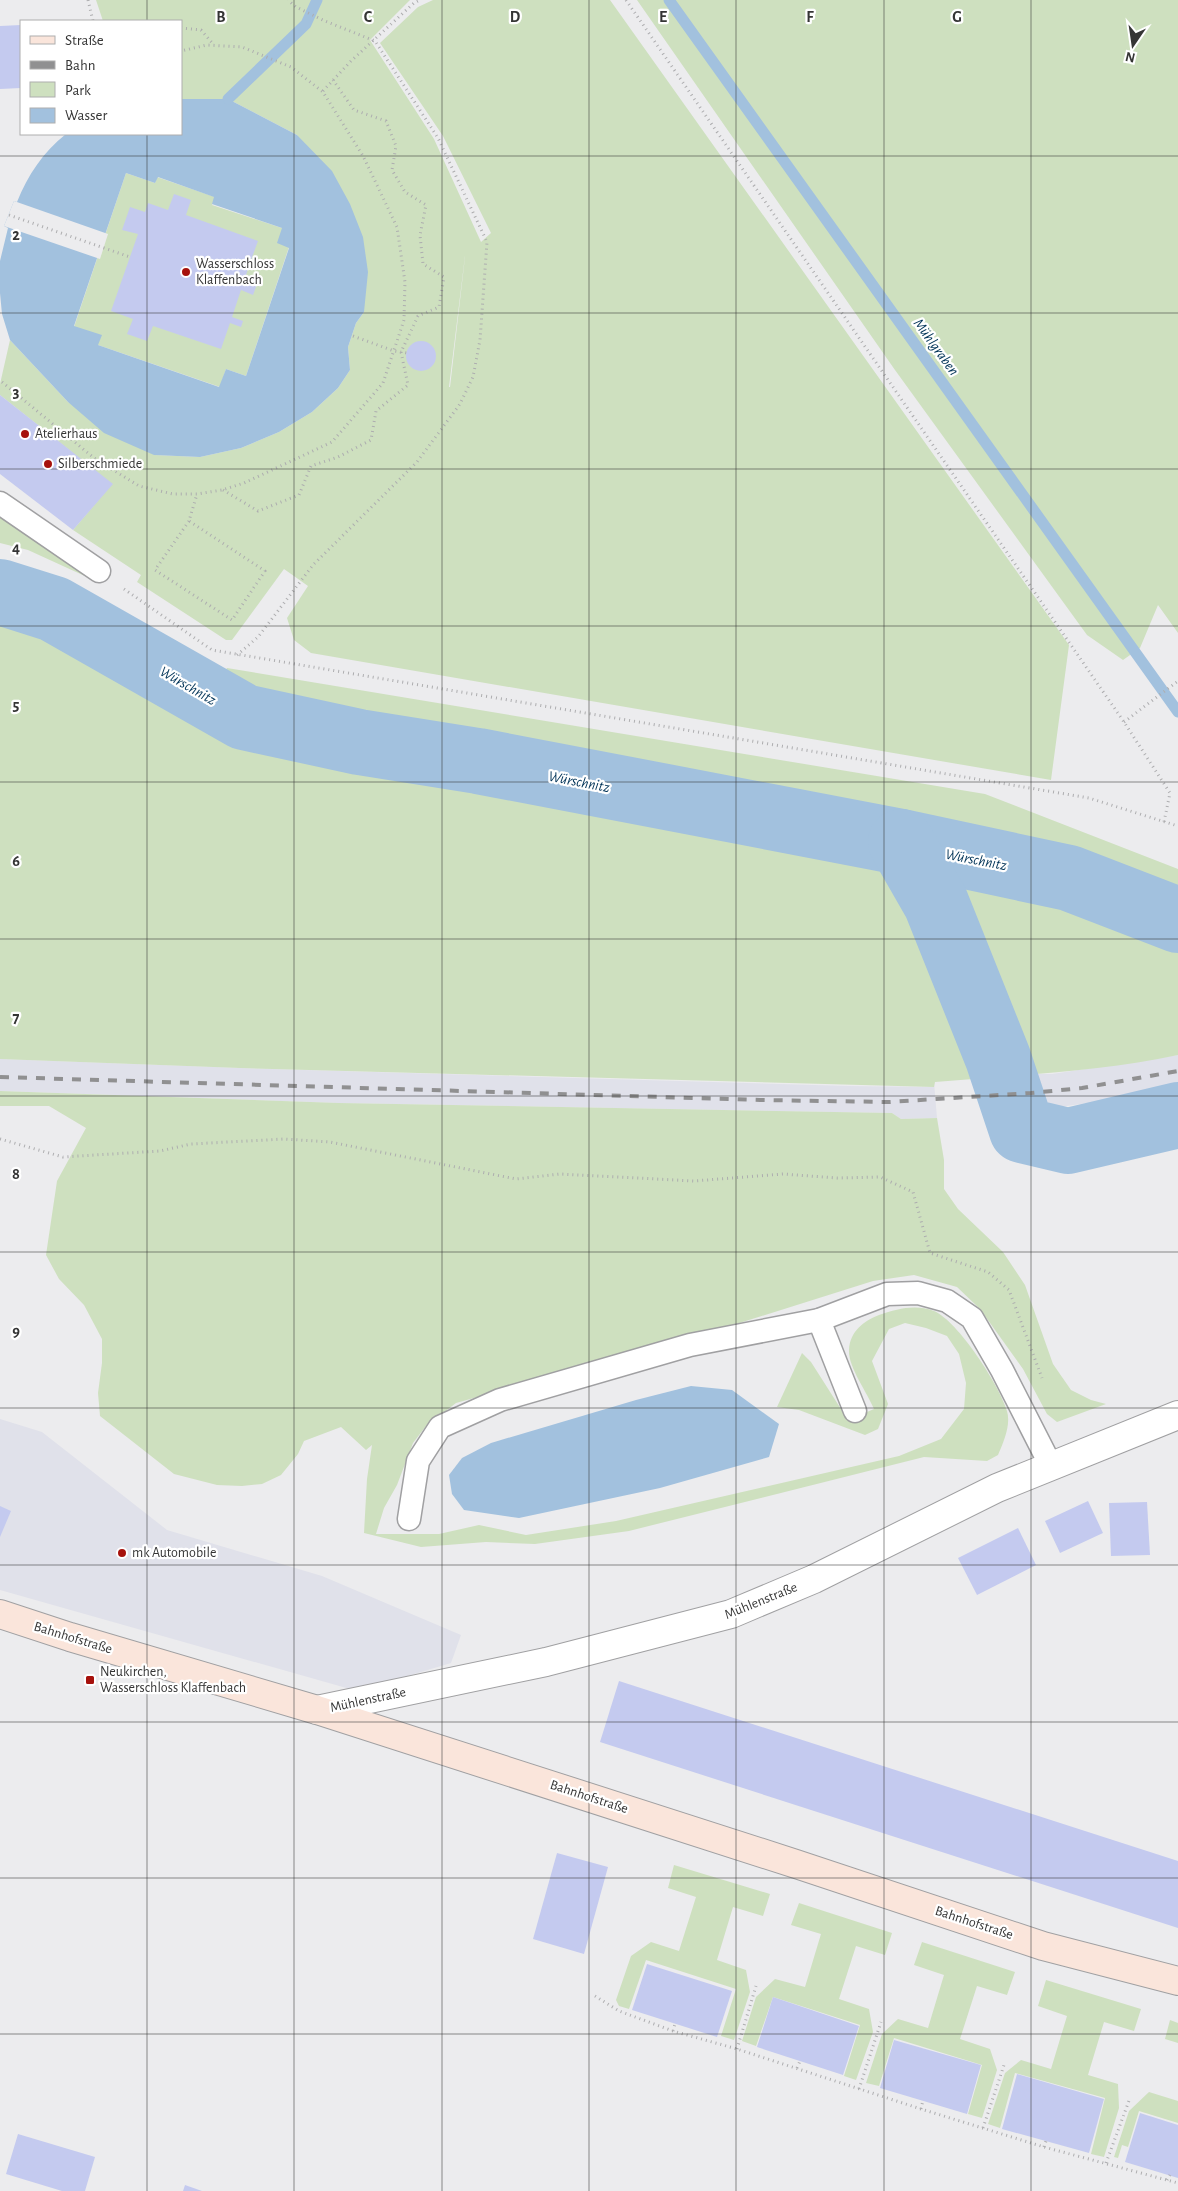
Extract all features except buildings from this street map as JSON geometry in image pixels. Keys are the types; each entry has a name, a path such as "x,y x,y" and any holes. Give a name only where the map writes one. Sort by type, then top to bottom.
{"main road":[{"name":"Bahnhofstraße","path":"0,1614 70,1638 317,1710 796,1864 1043,1946 1178,1981"}],"street":[{"name":"Mühlenstraße","path":"317,1710 546,1662 731,1614 814,1579 997,1488 1178,1415"}],"lane":[{"path":"0,503 99,571"},
{"path":"409,1519 418,1461 440,1427 500,1400 690,1345 819,1320 887,1294 918,1293 947,1301 972,1318 1002,1370 1051,1466"},
{"path":"819,1320 856,1411"}],"path":[{"path":"88,0 93,20"},
{"path":"236,655 258,637 313,565 416,462 460,404 473,376 480,340 488,242 438,138 375,41 325,21 296,7 288,0"},
{"path":"322,92 351,61 375,41 414,3 420,0"},
{"path":"626,0 1124,722 1170,793 1164,822"},
{"path":"182,28 201,30 215,45"},
{"path":"2,382 94,458 140,486 160,492 197,494 222,490 244,483 332,442 383,384 404,320 405,282 397,227 363,156 322,92 292,68 242,47 207,45 182,51"},
{"path":"222,490 258,511 299,495 311,466 338,457 370,440 376,411 408,385 401,352 418,316 439,307 444,277 423,264 420,235 426,205 405,192 392,170 396,146 386,121 354,110 333,80"},
{"path":"9,215 130,257"},
{"path":"354,336 394,351 407,352"},
{"path":"189,521 265,571 232,620 155,570 189,521 197,494"},
{"path":"99,571 212,650 1089,798 1178,826"},
{"path":"1124,722 1177,681"},
{"path":"0,1139 63,1157 160,1151 200,1143 284,1139 330,1142 516,1179 560,1174 694,1181 783,1174 837,1178 880,1177 913,1192 930,1253 988,1272 1009,1290 1043,1377 1029,1425"},
{"path":"737,2048 756,1986"},
{"path":"594,1996 619,2011 672,2031 737,2048 921,2109 1044,2147 1178,2183"},
{"path":"859,2089 881,2022"},
{"path":"672,2031 675,2024"},
{"path":"797,2068 800,2061"},
{"path":"983,2128 1005,2062"},
{"path":"1106,2163 1130,2098"},
{"path":"921,2109 923,2100"},
{"path":"1044,2147 1046,2141"},
{"path":"1167,2180 1170,2175"}],"shaded area":[{"path":"1178,1055 1178,1090 1032,1111 1029,1074 1052,1074"},
{"path":"0,1059 848,1086 934,1087 934,1082 937,1118 901,1119 892,1113 339,1103 0,1091"},
{"name":"mk Automobile","path":"0,1419 42,1432 167,1530 322,1576 461,1635 451,1663 357,1691 0,1590"}],"green space":[{"path":"96,0 410,0 370,40 434,139 481,242 491,233 443,136 380,43 418,7 433,0 610,0 1069,645 1051,780 311,653 294,640 287,618 308,586 284,569 232,640 226,640 137,582 141,575 73,530 112,484 0,395 0,384 10,340 68,402 155,455 200,457 241,448 279,432 312,412 338,388 350,370 348,347 356,323 364,312 297,135 228,99 182,99 182,20 103,20","holes":["465,256 450,387 449,387"]},
{"path":"637,0 1178,0 1178,633 1158,605 1140,648 1123,660 1087,635 895,370"},
{"path":"126,173 155,183 157,177 215,197 212,205 282,228 289,247 246,376 226,369 220,387 98,345 74,327"},
{"path":"0,513 87,577 28,550 0,543"},
{"path":"0,620 36,631 242,730 355,760 935,860 1066,891 1178,942 1178,1055 1087,1069 935,1082 934,1087 240,1068 0,1059"},
{"path":"227,668 985,794 1178,869 1178,906 1072,869 905,828 478,747 361,730 249,706 215,687"},
{"path":"0,1091 339,1103 892,1113 901,1119 937,1118 944,1160 944,1189 958,1209 1003,1252 1025,1285 1053,1364 1071,1390 1091,1400 1106,1404 1057,1422 1047,1414 1023,1369 980,1309 957,1287 914,1275 873,1281 733,1325 456,1403 426,1426 413,1443 397,1485 384,1508 376,1534 439,1534 479,1525 526,1535 616,1521 899,1456 941,1439 964,1409 966,1383 959,1354 947,1336 905,1323 889,1329 872,1361 888,1404 878,1429 865,1435 799,1410 777,1407 802,1353 811,1362 848,1420 874,1409 858,1380 852,1364 849,1350 850,1344 858,1328 868,1320 906,1308 927,1309 944,1317 955,1327 977,1355 996,1386 1007,1411 1006,1433 998,1455 987,1461 924,1457 629,1531 535,1544 486,1542 421,1547 364,1533 367,1479 372,1445 366,1450 341,1427 304,1441 298,1454 281,1475 262,1484 242,1486 217,1485 174,1474 100,1416 98,1393 102,1363 102,1339 84,1305 59,1279 46,1255 57,1181 86,1128 49,1106 0,1106"},
{"path":"674,1865 770,1894 763,1916 733,1907 717,1960 746,1970 750,1992 734,2040 721,2036 736,1989 646,1960 629,2009 619,2006 616,2000 631,1956 651,1942 679,1951 696,1897 668,1888"},
{"path":"799,1903 892,1933 885,1955 856,1946 839,1999 869,2009 873,2032 856,2080 844,2076 860,2025 773,1997 756,2046 742,2041 756,1997 775,1979 805,1987 821,1934 791,1925"},
{"path":"922,1942 1015,1972 1007,1995 977,1986 960,2039 990,2049 997,2070 982,2118 968,2114 982,2065 894,2038 879,2086 866,2083 882,2034 898,2019 928,2028 944,1975 914,1965"},
{"path":"1046,1980 1141,2009 1134,2031 1104,2022 1088,2075 1118,2084 1119,2108 1104,2157 1091,2154 1105,2098 1015,2073 1000,2128 988,2124 1005,2073 1021,2060 1051,2069 1067,2016 1038,2006"},
{"path":"1170,2020 1178,2023 1178,2043 1165,2039"},
{"path":"1149,2092 1178,2101 1178,2123 1139,2111 1128,2147 1122,2145 1118,2158 1114,2157 1129,2111"}],"water":[{"path":"182,99 228,99 297,135 332,171 350,204 363,237 368,272 364,312 356,323 348,347 350,370 338,388 312,412 279,432 241,448 200,457 154,455 104,433 68,402 10,340 2,314 0,293 0,261 8,228 4,226 14,201 17,202 31,173 43,156 65,135 182,135","holes":["126,173 155,183 158,177 214,197 212,204 282,228 277,243 289,248 246,376 226,369 219,387 98,345 102,335 74,326"]},
{"path":"691,1386 732,1390 779,1424 769,1457 660,1488 519,1518 464,1510 452,1494 449,1475 462,1458 491,1443 636,1400"}],"pier":[{"path":"14,201 108,234 100,259 4,226"}],"waterway":[{"path":"228,99 306,24 317,0"},
{"name":"Mühlgraben","path":"669,0 1178,712"},
{"name":"Würschnitz","path":"0,592 54,609 244,717 359,742 478,761 901,842 1069,878 1178,920"},
{"path":"901,842 936,903 998,1058 1022,1130 1068,1141 1178,1115"}],"railway":[{"path":"0,1077 760,1100 889,1102 1082,1088 1178,1071"}],"place":[{"name":"Wasserschloss Klaffenbach","path":"186,272"},
{"name":"Atelierhaus","path":"25,434"},
{"name":"Silberschmiede","path":"48,464"},
{"name":"mk Automobile","path":"122,1553"},
{"name":"Neukirchen, Wasserschloss Klaffenbach","path":"90,1680"}]}
